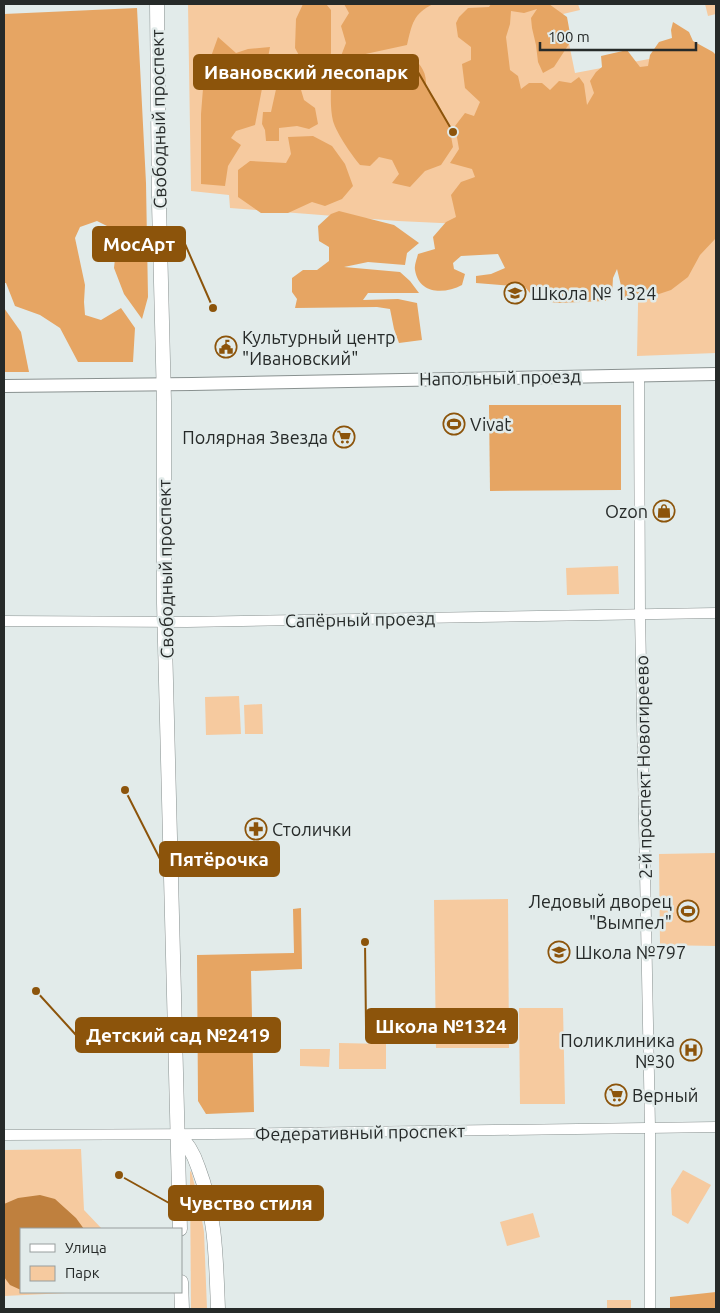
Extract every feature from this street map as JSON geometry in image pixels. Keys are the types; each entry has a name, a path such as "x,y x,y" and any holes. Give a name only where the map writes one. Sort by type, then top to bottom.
{"main road":[{"name":"Свободный проспект","path":"157,4 159,212 164,384 164,593 180,1228"},
{"path":"178,1135 189,1148 196,1162 212,1216 216,1248 218,1309"},
{"path":"181,1293 182,1309"}],"street":[{"name":"Напольный проезд","path":"4,386 716,374"},
{"name":"2-й проспект Новогиреево","path":"639,375 640,614 650,1127 650,1309"},
{"name":"Сапёрный проезд","path":"4,621 165,622 716,613"},
{"name":"Федеративный проспект","path":"4,1135 178,1135 716,1127"}],"green space":[{"path":"188,4 578,4 580,10 563,14 575,73 686,52 716,68 716,353 637,356 639,256 462,224 230,208 229,195 191,191"},
{"path":"705,4 716,4 716,14 708,16"},
{"path":"618,566 619,594 567,595 566,568"},
{"path":"239,696 241,734 206,735 205,697"},
{"path":"262,704 263,734 245,734 244,705"},
{"name":"Ледовый дворец \"Вымпел\"","path":"716,853 716,946 660,945 659,854"},
{"path":"508,899 509,1048 436,1048 434,900"},
{"path":"519,1008 563,1008 565,1104 520,1104"},
{"path":"339,1043 386,1044 386,1069 339,1069"},
{"path":"300,1049 330,1049 329,1067 300,1066"},
{"path":"81,1149 84,1210 101,1228 20,1228 20,1293 67,1293 4,1296 4,1150"},
{"path":"683,1170 711,1185 688,1224 672,1215 671,1189"},
{"path":"191,1171 204,1232 207,1309 191,1309"},
{"path":"533,1213 540,1237 507,1246 500,1222"},
{"path":"607,1300 631,1300 631,1309 607,1309"}],"shaded area":[{"path":"303,4 326,4 331,10 331,53 328,63 318,71 307,70 295,48 296,19"},
{"path":"344,4 433,4 421,12 414,20 407,45 347,58 341,56 346,43 341,26 349,13"},
{"path":"491,4 549,4 567,17 571,39 569,44 554,67 543,73 538,62 531,18 537,9 524,13 511,11 506,37 510,70 518,76 521,89 529,83 542,83 550,90 559,81 571,83 579,77 584,84 587,105 594,93 590,81 602,67 601,56 627,50 640,67 648,66 650,55 659,42 672,38 673,22 689,32 693,41 716,55 716,238 700,255 688,277 671,290 650,297 624,298 617,269 613,278 612,295 605,301 557,303 535,299 525,287 476,283 476,276 491,274 505,268 498,254 461,256 453,263 454,269 465,274 462,285 455,288 441,291 434,290 427,288 417,278 415,264 418,254 435,249 433,237 446,222 456,217 451,195 461,182 475,177 472,169 450,163 459,149 455,126 465,113 474,116 480,102 465,88 462,64 471,60 471,47 458,37 456,23 468,8 489,7"},
{"path":"137,8 146,183 148,297 142,319 124,294 114,268 116,249 113,229 97,221 80,227 75,238 85,285 85,315 101,320 121,308 135,328 133,362 78,362 60,328 40,315 15,306 6,283 4,283 4,14"},
{"path":"218,37 236,53 248,49 270,47 255,125 236,131 231,138 241,145 228,166 225,186 201,184 201,114 204,76"},
{"path":"410,55 423,70 426,78 426,88 437,102 449,125 453,147 441,165 425,171 410,187 392,183 399,174 392,160 379,157 370,166 360,165 345,144 333,121 331,82 343,73"},
{"path":"290,60 302,75 299,83 304,100 315,108 318,124 309,129 297,126 279,128 279,141 266,141 265,130 262,124 263,112 271,112 282,62"},
{"path":"313,136 332,146 345,164 353,186 342,199 325,206 312,202 288,213 261,213 238,197 238,170 250,161 286,163 291,154 288,137"},
{"path":"339,211 394,225 419,243 407,253 405,265 368,262 344,267 400,272 410,281 419,293 368,293 363,300 398,299 417,303 422,340 399,343 390,309 377,307 295,308 297,299 292,292 292,278 303,270 317,270 329,261 329,247 319,241 318,226 331,214"},
{"path":"4,308 21,332 29,372 4,372"},
{"path":"489,405 621,405 621,490 490,491"},
{"path":"301,908 302,969 251,971 254,1112 206,1114 198,1101 197,955 294,953 293,909"},
{"path":"40,1195 55,1199 76,1218 83,1228 20,1228 20,1290 10,1285 4,1277 4,1204 18,1198"},
{"path":"716,1292 716,1309 670,1309 670,1297"}],"place":[{"name":"Ивановский лесопарк","path":"453,132"},
{"name":"Школа № 1324","path":"515,293"},
{"name":"МосАрт","path":"213,308"},
{"name":"Культурный центр \"Ивановский\"","path":"226,347"},
{"name":"Vivat","path":"454,424"},
{"name":"Полярная Звезда","path":"344,437"},
{"name":"Ozon","path":"664,511"},
{"name":"Пятёрочка","path":"125,790"},
{"name":"Столички","path":"256,829"},
{"name":"Ледовый дворец \"Вымпел\"","path":"688,911"},
{"name":"Школа №1324","path":"365,942"},
{"name":"Школа №797","path":"559,952"},
{"name":"Детский сад №2419","path":"36,991"},
{"name":"Поликлиника №30","path":"691,1050"},
{"name":"Верный","path":"616,1095"},
{"name":"Чувство стиля","path":"119,1175"}]}
